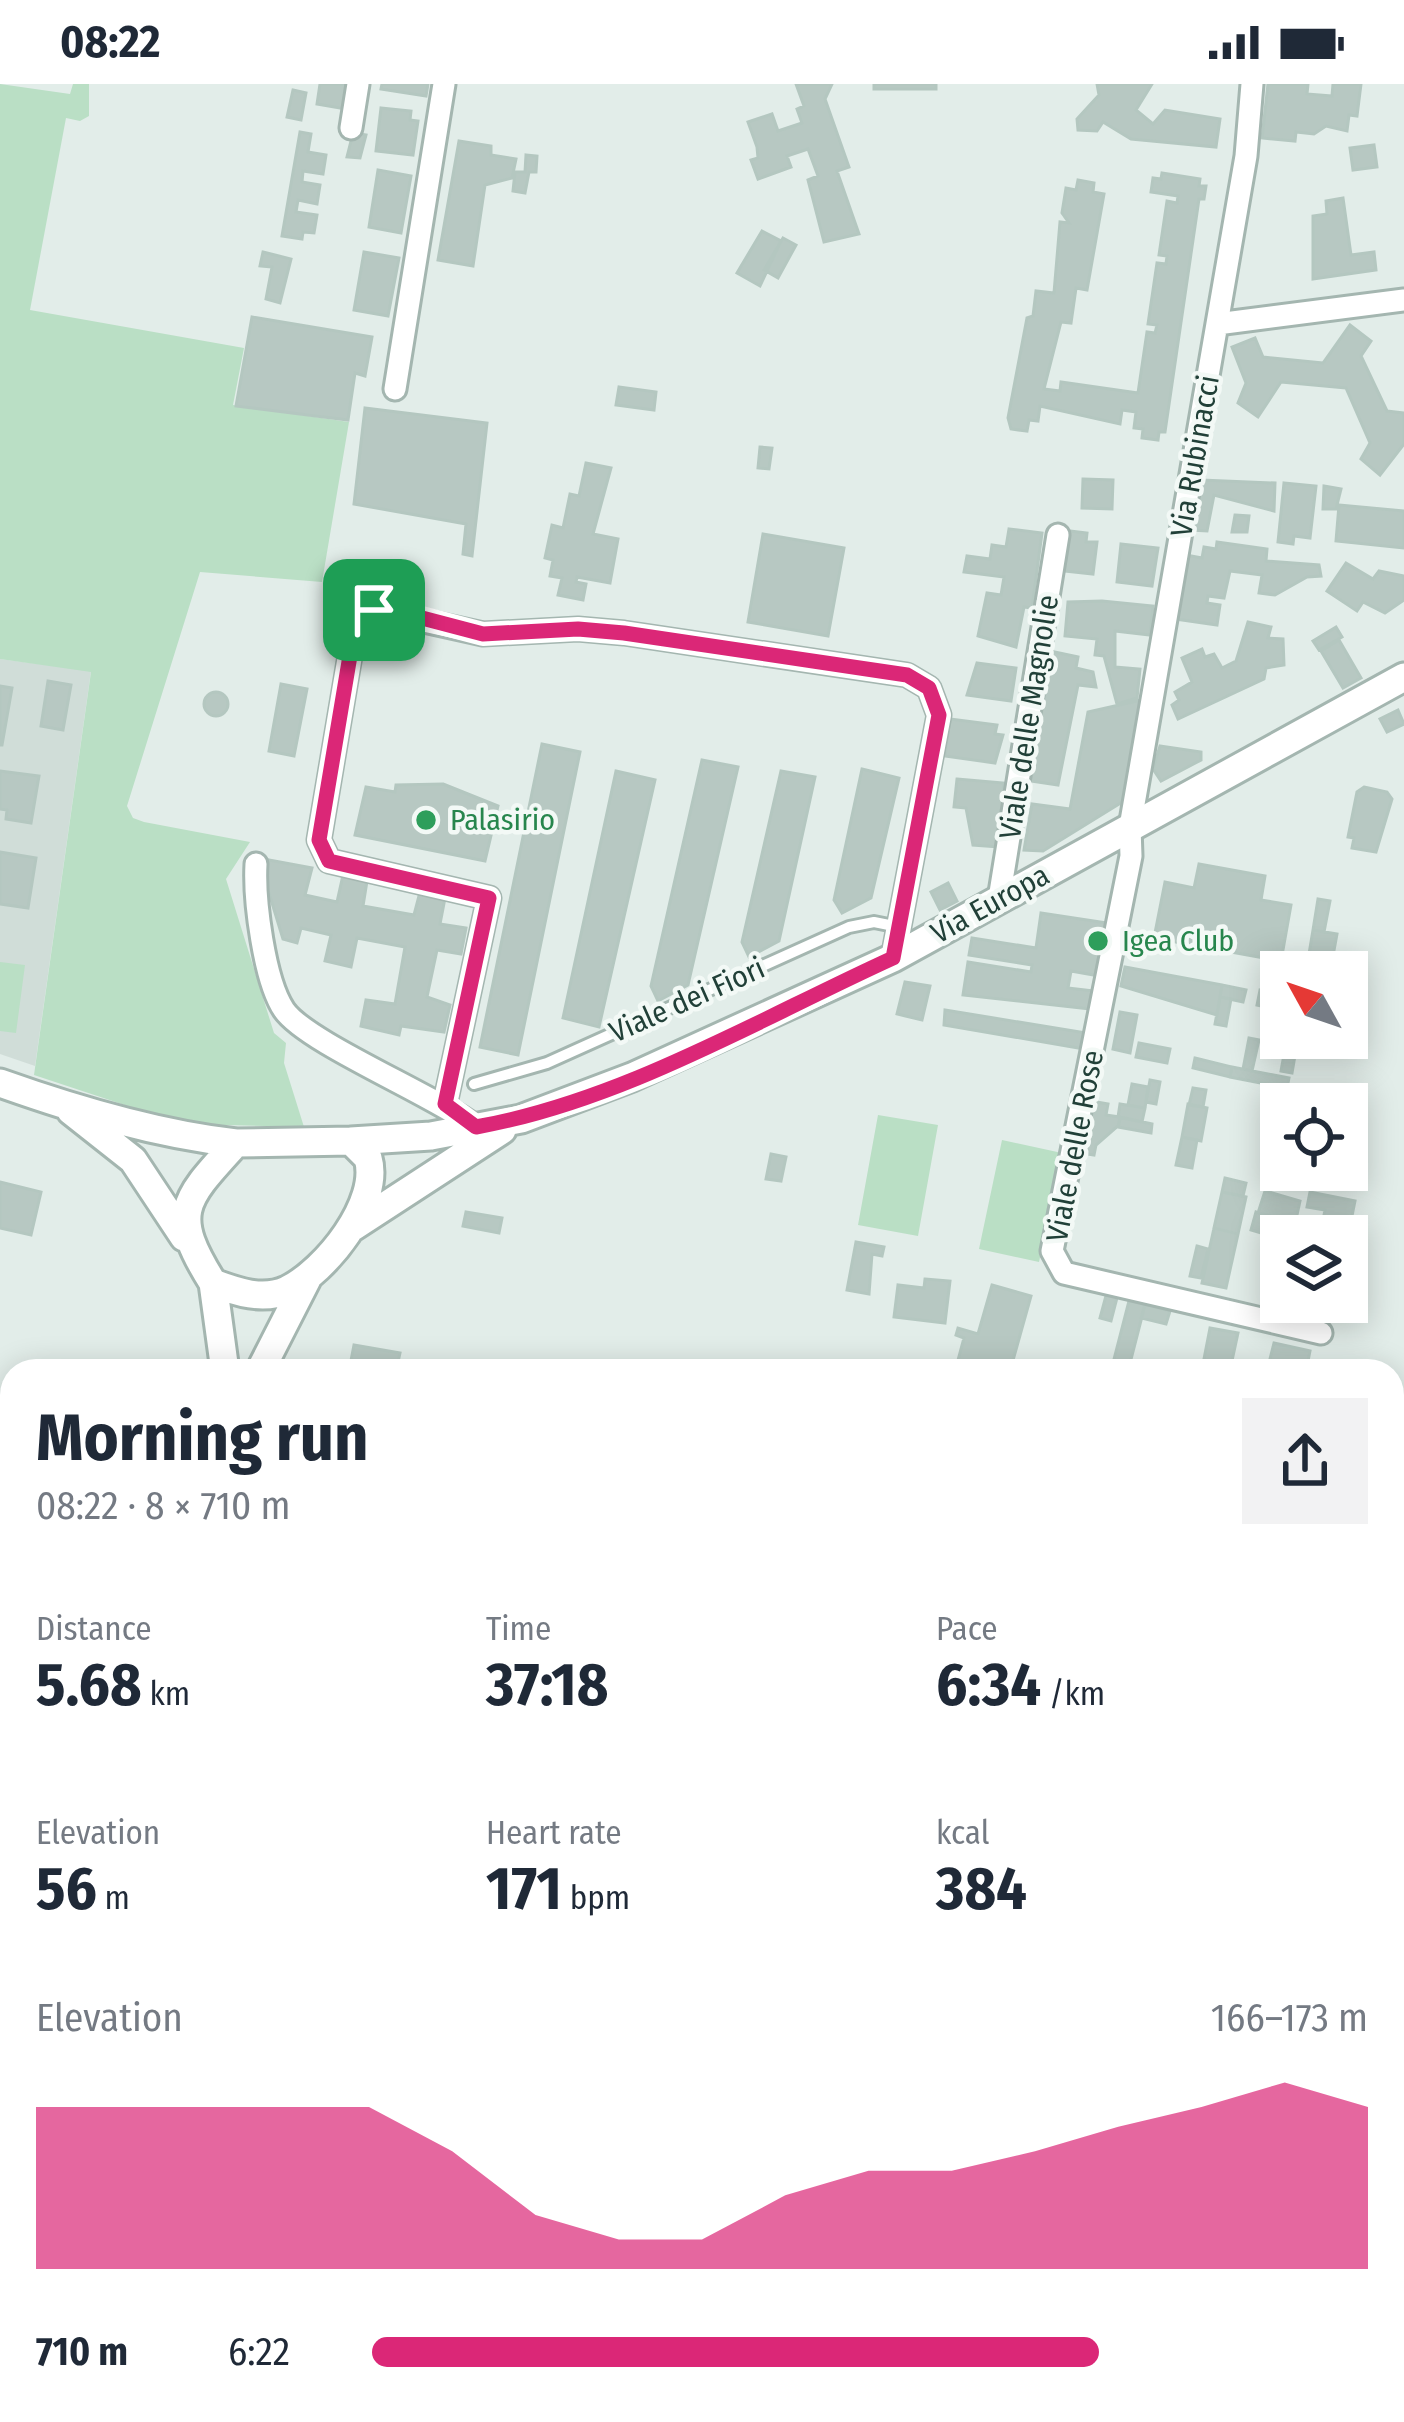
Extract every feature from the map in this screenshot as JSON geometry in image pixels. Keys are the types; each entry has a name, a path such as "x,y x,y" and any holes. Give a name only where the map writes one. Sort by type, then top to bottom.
{"street":[{"path":"351,128 358,84"},
{"path":"395,389 444,84"},
{"name":"Via Rubinacci","path":"1130,827 1246,156 1252,84"},
{"path":"1217,324 1404,300"},
{"name":"Viale delle Magnolie","path":"999,899 1058,535"},
{"path":"445,1104 489,898 329,861 319,840 355,626 374,610 384,608 483,634 578,629 648,637 907,675 929,688 939,715 893,958"},
{"name":"Via Europa","path":"351,1141 521,1119 632,1078 893,958 1404,677"},
{"name":"Viale delle Rose","path":"1130,827 1131,856 1116,938 1056,1223 1056,1266 1064,1273 1321,1333"},
{"path":"256,864 254,897 283,1008 320,1037 445,1104 476,1127"},
{"path":"0,1082 63,1105 236,1143 351,1141 368,1158 372,1171 345,1233"},
{"path":"63,1105 133,1160 213,1283 223,1359"},
{"path":"266,1359 310,1274 345,1233 453,1158 521,1119"},
{"path":"187,1242 185,1216 203,1178 236,1143"},
{"path":"213,1283 258,1296 285,1291 310,1274"}],"lane":[{"name":"Viale dei Fiori","path":"475,1084 547,1063 849,927 874,922 898,927"}],"shaded area":[{"path":"0,659 91,671 35,1066 0,1054"}],"green space":[{"path":"0,84 70,94 73,84 89,84 89,116 80,121 66,118 30,310 244,348 233,405 349,422 322,582 200,572 127,806 133,818 144,822 250,842 226,879 274,1033 286,1043 284,1063 304,1127 182,1124 34,1075 91,672 0,659"},
{"path":"0,962 25,965 16,1033 0,1031"},
{"path":"878,1115 938,1125 918,1236 858,1225"},
{"path":"1002,1140 1062,1153 1039,1262 979,1249"}],"building":[{"path":"320,84 350,84 346,109 317,104"},
{"path":"382,84 428,84 426,96 381,89"},
{"path":"796,84 832,84 825,99 849,167 837,171 859,234 824,242 808,180 818,176 808,149 787,156 791,167 758,179 751,160 758,158 757,147 748,122 772,114 778,131 802,123 797,109 804,106"},
{"path":"874,84 936,84 936,89 874,89"},
{"path":"1097,84 1152,84 1136,110 1153,124 1165,110 1220,119 1216,147 1131,139 1103,122 1097,131 1078,130 1077,119 1099,95"},
{"path":"1268,84 1308,84 1307,94 1332,96 1333,84 1361,84 1357,116 1349,115 1347,131 1326,126 1314,134 1296,132 1295,141 1262,138"},
{"path":"293,90 306,93 301,120 287,117"},
{"path":"381,108 411,111 410,120 418,121 413,155 376,151"},
{"path":"300,132 311,134 308,152 326,155 323,174 303,171 302,182 320,185 317,204 298,200 296,212 317,215 314,233 303,232 302,239 282,236"},
{"path":"366,135 360,158 347,157 351,141"},
{"path":"459,141 491,146 491,155 516,159 512,178 485,185 473,266 438,260"},
{"path":"1374,145 1377,167 1353,170 1350,148"},
{"path":"526,155 537,156 536,172 529,172 525,193 513,191 515,172 525,172"},
{"path":"378,170 411,176 401,233 369,227"},
{"path":"1162,173 1200,179 1199,186 1206,186 1204,199 1199,199 1165,432 1159,432 1158,440 1142,438 1143,429 1134,428 1136,412 1122,410 1120,424 1040,406 1038,421 1029,420 1027,431 1011,429 1008,418 1027,318 1033,316 1036,291 1054,293 1060,222 1069,223 1062,213 1066,188 1076,190 1078,180 1094,183 1093,192 1104,194 1087,290 1076,288 1071,323 1061,322 1044,389 1060,391 1061,382 1138,393 1147,332 1155,333 1157,325 1148,324 1157,263 1166,264 1167,256 1159,255 1167,201 1177,203 1178,196 1151,192 1153,178 1161,179"},
{"path":"1343,198 1351,255 1374,252 1376,270 1313,279 1313,216 1327,214 1326,201"},
{"path":"762,231 781,241 760,286 737,273"},
{"path":"783,238 796,245 778,278 764,270"},
{"path":"263,252 291,259 280,303 266,299 272,267 260,266"},
{"path":"364,252 399,258 388,316 354,310"},
{"path":"252,317 372,337 365,376 355,373 348,420 236,406"},
{"path":"1350,325 1371,341 1361,356 1387,411 1404,413 1404,444 1380,475 1361,459 1370,443 1346,388 1281,382 1258,417 1238,403 1246,383 1232,347 1255,338 1263,357 1323,363"},
{"path":"619,387 656,392 654,410 616,405"},
{"path":"365,408 487,423 472,556 463,554 466,524 354,504"},
{"path":"760,447 772,448 769,469 758,468"},
{"path":"586,463 611,468 593,534 618,539 610,583 577,577 576,582 586,584 583,600 558,595 562,578 550,576 553,560 545,558 552,525 563,528 570,494 579,496"},
{"path":"1083,479 1113,480 1112,509 1082,508"},
{"path":"1201,480 1275,483 1274,511 1214,495 1207,531 1191,530"},
{"path":"1284,483 1316,486 1310,538 1294,536 1293,544 1278,542"},
{"path":"1324,486 1341,489 1336,509 1323,509"},
{"path":"1339,505 1404,511 1404,548 1336,541"},
{"path":"1235,515 1249,516 1247,532 1232,532"},
{"path":"1009,529 1042,533 1032,608 1024,607 1016,647 978,636 987,593 1001,595 1004,577 964,572 967,556 990,559 992,545 1006,547"},
{"path":"1070,531 1087,533 1086,542 1097,542 1093,574 1064,571"},
{"path":"763,534 844,548 828,636 748,622"},
{"path":"1217,542 1267,549 1266,561 1319,565 1321,576 1307,577 1275,595 1259,593 1262,575 1230,571 1224,598 1208,596 1207,603 1220,605 1217,625 1175,619 1186,555 1202,558 1204,547 1216,549"},
{"path":"1121,544 1158,548 1152,586 1117,582"},
{"path":"1346,563 1373,579 1379,571 1404,576 1404,600 1385,613 1363,602 1357,611 1327,591"},
{"path":"1068,602 1153,606 1150,635 1115,631 1115,667 1140,669 1137,698 1117,704 1104,656 1095,655 1097,639 1065,636"},
{"path":"1248,622 1271,627 1268,638 1283,639 1284,665 1266,668 1264,679 1178,719 1172,705 1179,700 1175,692 1192,682 1182,658 1202,649 1205,657 1214,654 1222,668 1236,661"},
{"path":"1336,627 1342,637 1319,650 1313,641"},
{"path":"1339,640 1361,678 1343,688 1321,651"},
{"path":"1050,651 1078,657 1076,668 1093,672 1096,687 1078,685 1058,785 1031,781"},
{"path":"977,663 1016,668 1011,701 967,695"},
{"path":"48,681 71,685 63,730 41,726"},
{"path":"281,684 307,689 294,756 269,751"},
{"path":"0,686 12,688 2,745 0,745"},
{"path":"216,692 225,695 225,713 216,716 207,713 204,704 207,695"},
{"path":"1146,699 1127,799 1043,851 1024,850 1032,804 1070,809 1088,712"},
{"path":"1398,710 1404,724 1387,732 1380,719"},
{"path":"950,719 997,725 995,734 1003,735 995,763 945,756"},
{"path":"542,744 580,752 518,1055 480,1047"},
{"path":"1160,746 1201,752 1201,760 1161,781 1153,769"},
{"path":"702,760 738,767 688,985 658,1001 651,986"},
{"path":"862,769 899,778 871,898 842,913 834,900"},
{"path":"0,771 39,776 31,823 6,819 7,810 0,809"},
{"path":"616,771 655,780 599,1027 563,1018"},
{"path":"781,771 815,777 779,941 749,957 742,942"},
{"path":"957,779 1004,783 998,847 973,845 966,808 954,807"},
{"name":"Palasirio","path":"443,784 498,806 485,861 355,835 366,787 395,792 396,785"},
{"path":"1364,787 1387,792 1392,799 1376,852 1352,848 1354,838 1348,837 1357,792"},
{"path":"0,852 36,858 28,908 0,904"},
{"path":"269,860 312,868 305,895 337,902 343,875 367,881 363,906 414,915 420,892 445,898 440,924 466,928 461,954 437,950 427,997 450,1005 444,1032 401,1026 399,1035 361,1026 366,1000 395,1004 405,947 357,938 351,967 325,961 331,935 301,928 297,943 283,939 265,880"},
{"path":"1199,864 1265,876 1261,900 1291,905 1283,951 1260,951 1260,957 1154,938 1165,882 1194,888"},
{"path":"948,883 957,901 940,910 931,892"},
{"path":"1318,899 1330,901 1324,932 1313,930"},
{"path":"1041,913 1107,923 1099,976 1071,971 1068,988 1094,991 1091,1009 963,995 968,962 1031,972 1032,965 969,955 972,938 1036,948"},
{"path":"1313,930 1337,934 1334,951 1310,951"},
{"path":"1125,967 1222,985 1217,1015 1121,986"},
{"path":"905,982 930,986 922,1020 897,1014"},
{"path":"1222,985 1246,990 1243,1002 1220,997"},
{"path":"1220,997 1231,999 1226,1026 1215,1024"},
{"path":"945,1010 1086,1033 1084,1049 944,1025"},
{"path":"1120,1012 1137,1015 1130,1053 1113,1049"},
{"path":"1249,1038 1259,1040 1252,1071 1243,1069"},
{"path":"1139,1043 1170,1049 1167,1063 1136,1057"},
{"path":"1195,1058 1232,1067 1230,1077 1193,1068"},
{"path":"1283,1059 1294,1059 1292,1073 1281,1071"},
{"path":"1232,1067 1289,1078 1288,1083 1261,1083 1230,1077"},
{"path":"1150,1080 1160,1082 1156,1104 1146,1102"},
{"path":"1132,1084 1148,1087 1145,1108 1128,1105"},
{"path":"1193,1088 1206,1090 1203,1107 1189,1105"},
{"path":"1091,1101 1108,1104 1106,1115 1120,1117 1119,1125 1096,1145 1094,1155 1081,1153"},
{"path":"1120,1104 1145,1108 1142,1122 1118,1117"},
{"path":"1188,1104 1207,1108 1201,1141 1182,1137"},
{"path":"1120,1117 1152,1124 1151,1133 1118,1127"},
{"path":"1182,1137 1197,1140 1192,1168 1176,1165"},
{"path":"771,1154 786,1157 781,1181 766,1179"},
{"path":"1225,1178 1246,1183 1243,1196 1222,1192"},
{"path":"0,1182 41,1192 31,1235 0,1228"},
{"path":"1265,1191 1300,1201 1297,1215 1258,1213"},
{"path":"1222,1192 1246,1197 1238,1234 1214,1228"},
{"path":"1310,1192 1355,1201 1352,1215 1324,1215 1325,1210 1307,1207"},
{"path":"466,1212 502,1218 499,1233 463,1226"},
{"path":"1256,1212 1266,1215 1260,1215 1260,1233 1251,1230"},
{"path":"1214,1228 1238,1234 1226,1288 1202,1283"},
{"path":"856,1242 884,1247 882,1256 872,1254 869,1294 847,1290"},
{"path":"1197,1246 1208,1249 1201,1278 1190,1276"},
{"path":"925,1279 950,1281 945,1323 894,1317 898,1285 924,1288"},
{"path":"992,1285 1031,1296 1013,1359 958,1359 964,1338 956,1335 958,1328 978,1334"},
{"path":"1107,1292 1118,1294 1111,1321 1100,1318"},
{"path":"1130,1297 1146,1301 1131,1359 1114,1359"},
{"path":"1145,1304 1170,1311 1166,1324 1141,1318"},
{"path":"1210,1328 1238,1333 1232,1359 1204,1359"},
{"path":"1274,1343 1310,1351 1308,1359 1270,1359"},
{"path":"354,1345 400,1353 399,1359 351,1359"}],"place":[{"name":"Palasirio","path":"426,820"},
{"name":"Igea Club","path":"1098,941"}],"route":[{"path":"384,608 483,634 578,629 624,633 907,675 929,688 939,715 893,958 632,1078 530,1117 476,1127 445,1104 489,898 329,861 319,840 355,626 361,616 374,610 384,608"}]}
